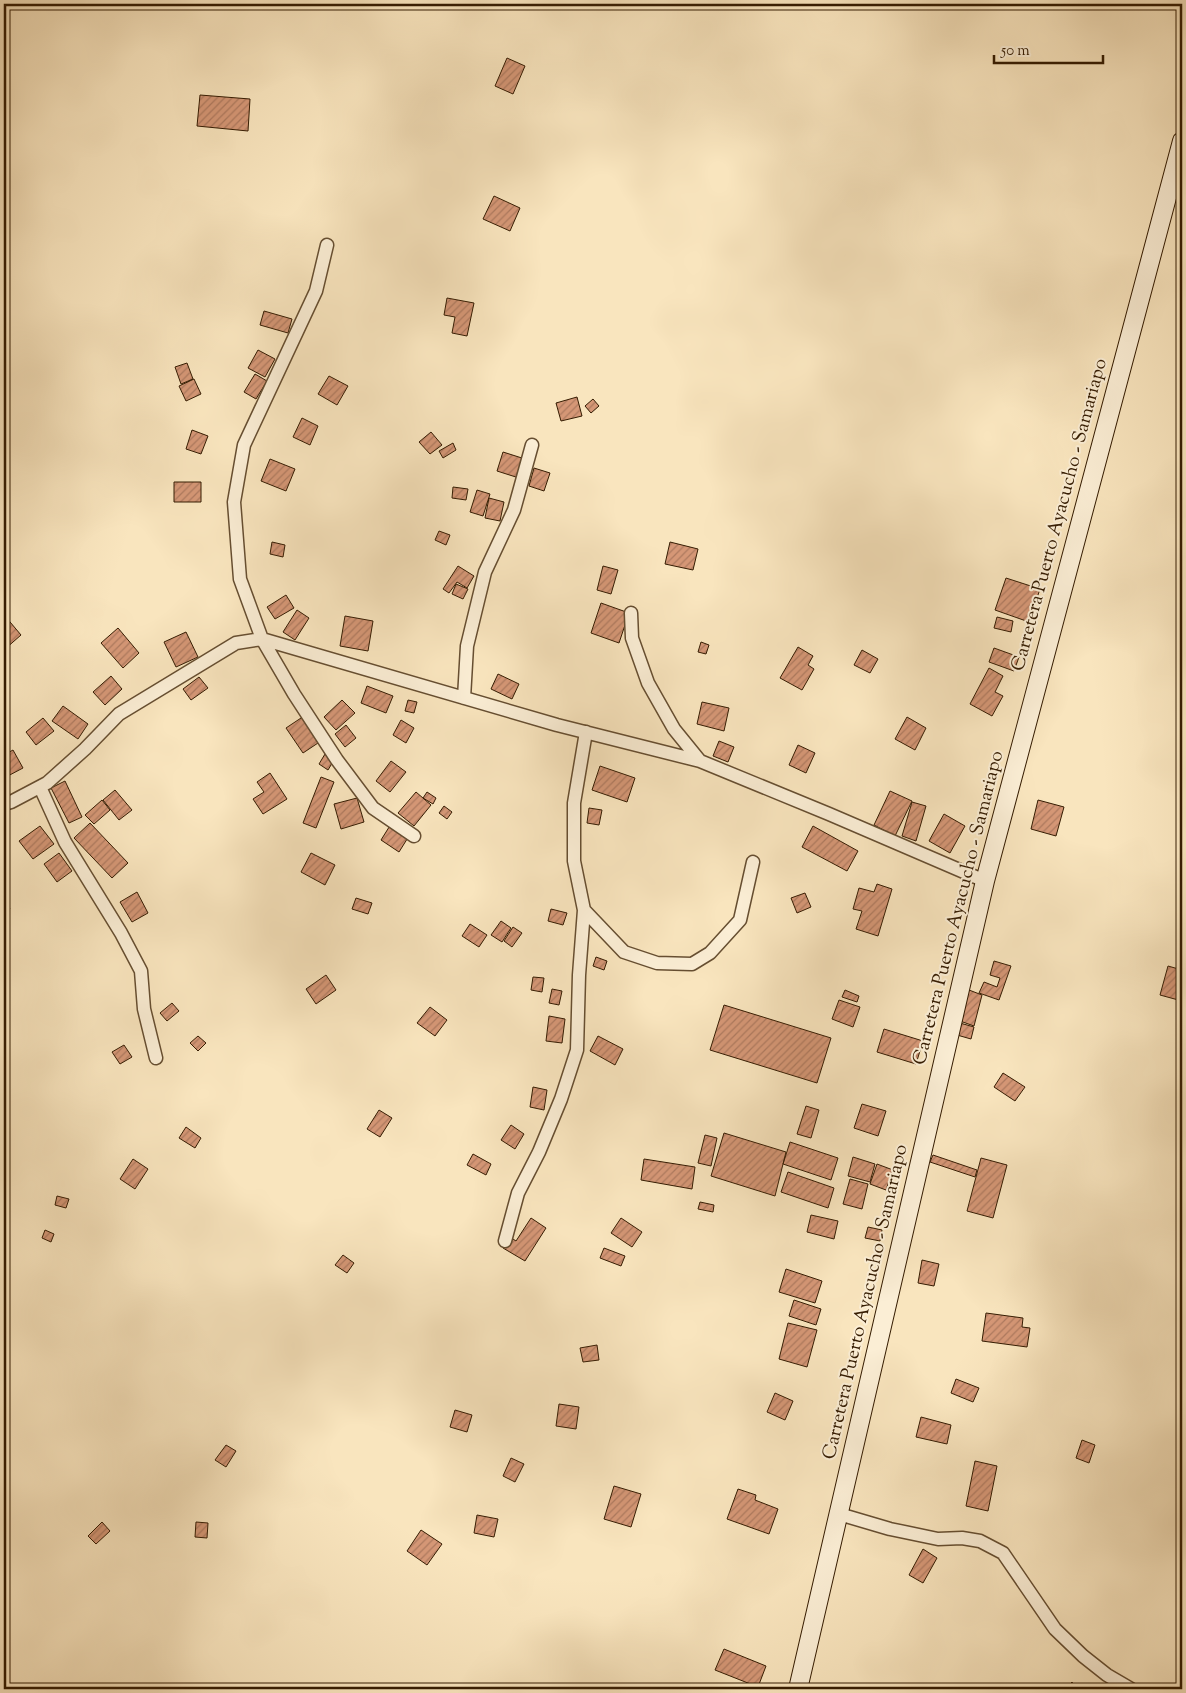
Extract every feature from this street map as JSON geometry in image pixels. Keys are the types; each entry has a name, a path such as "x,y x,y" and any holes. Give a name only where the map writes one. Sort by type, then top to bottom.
{"street":[{"name":"Carretera Puerto Ayacucho - Samariapo","path":"798,1689 984,881 1182,141"},
{"path":"327,245 316,291 244,445 234,502 240,578 262,639 299,703 337,760 373,808 414,836"},
{"path":"464,698 467,646 485,572 514,510 532,445"},
{"path":"631,613 632,638 648,683 674,729 700,760"},
{"path":"4,804 12,802 48,783 119,714 236,643 262,639 586,732 700,760 984,881"},
{"path":"505,1242 518,1193 561,1098 576,1050 584,910 574,861 574,803 586,732"},
{"path":"40,787 65,842 121,933 141,972 144,1009 156,1058"},
{"path":"584,910 624,952 657,963 692,964 710,952 740,920 753,862"},
{"path":"839,1514 890,1529 938,1539 962,1538 980,1541 1003,1554 1055,1629 1107,1675 1132,1689"}],"building":[{"path":"507,58 525,66 513,94 495,86"},
{"path":"200,95 250,99 248,131 197,126"},
{"path":"494,196 520,208 510,231 483,219"},
{"path":"447,298 474,303 467,336 452,333 455,317 444,315"},
{"path":"264,311 292,319 288,333 260,325"},
{"path":"258,350 275,359 265,377 248,368"},
{"path":"187,363 193,379 181,384 175,367"},
{"path":"255,374 267,381 256,399 244,392"},
{"path":"329,376 348,386 337,405 318,394"},
{"path":"194,379 201,394 186,401 179,386"},
{"path":"577,397 582,416 561,421 556,403"},
{"path":"593,399 599,406 591,413 585,406"},
{"path":"302,418 318,426 310,445 293,437"},
{"path":"192,430 208,436 201,454 186,449"},
{"path":"431,432 442,445 430,454 419,442"},
{"path":"453,443 456,450 443,458 439,451"},
{"path":"503,452 525,459 519,478 497,471"},
{"path":"270,459 295,469 286,491 261,481"},
{"path":"534,468 550,473 544,491 529,486"},
{"path":"174,482 201,482 201,502 174,502"},
{"path":"453,487 468,489 466,500 452,498"},
{"path":"477,490 490,494 483,516 470,512"},
{"path":"489,498 504,502 500,521 485,518"},
{"path":"439,531 450,535 446,545 435,540"},
{"path":"272,542 285,545 283,557 270,554"},
{"path":"670,542 698,549 693,570 665,564"},
{"path":"458,566 474,576 467,588 457,582 449,593 443,589"},
{"path":"603,566 618,570 611,594 597,590"},
{"path":"1006,578 1040,589 1029,622 995,610"},
{"path":"456,584 468,589 463,599 452,594"},
{"path":"286,595 294,608 275,619 267,607"},
{"path":"601,603 629,613 619,643 591,633"},
{"path":"297,610 309,618 295,640 283,632"},
{"path":"5,616 21,635 5,649 4,647"},
{"path":"345,616 373,621 368,651 340,646"},
{"path":"997,617 1013,621 1011,632 994,628"},
{"path":"118,628 139,653 123,668 101,643"},
{"path":"186,632 198,657 176,667 164,642"},
{"path":"701,642 709,645 706,654 698,652"},
{"path":"798,647 813,656 808,665 814,669 802,690 780,678"},
{"path":"994,648 1019,657 1014,671 989,662"},
{"path":"862,650 878,659 870,673 854,665"},
{"path":"989,668 1003,676 995,692 1003,696 992,716 970,704"},
{"path":"498,674 519,684 512,699 491,689"},
{"path":"111,676 122,689 105,705 93,692"},
{"path":"199,677 208,688 191,700 183,689"},
{"path":"367,686 393,696 386,713 361,703"},
{"path":"342,700 355,713 336,730 324,717"},
{"path":"408,700 417,702 414,713 405,711"},
{"path":"702,702 729,708 724,731 697,724"},
{"path":"63,706 88,724 78,739 52,721"},
{"path":"304,716 321,741 303,753 286,728"},
{"path":"907,717 926,728 915,750 895,739"},
{"path":"43,718 54,731 36,745 26,732"},
{"path":"401,720 414,728 406,743 393,735"},
{"path":"346,725 356,738 345,747 335,734"},
{"path":"719,741 734,747 728,762 713,756"},
{"path":"798,745 815,753 806,773 789,765"},
{"path":"13,750 23,768 4,778 4,755"},
{"path":"325,754 334,760 328,770 319,764"},
{"path":"391,761 406,772 390,792 376,781"},
{"path":"600,766 635,778 627,802 592,790"},
{"path":"270,773 287,799 263,814 253,799 264,792 257,782"},
{"path":"321,777 334,782 316,828 303,823"},
{"path":"65,781 82,817 69,823 51,788"},
{"path":"115,790 132,810 119,820 103,800"},
{"path":"890,791 912,801 895,836 874,825"},
{"path":"416,792 431,805 414,826 398,813"},
{"path":"427,792 436,798 433,804 423,798"},
{"path":"357,798 364,822 341,829 334,804"},
{"path":"102,800 110,810 94,824 85,815"},
{"path":"1038,800 1064,807 1056,836 1031,829"},
{"path":"912,802 926,806 916,841 902,836"},
{"path":"444,806 452,812 447,819 439,813"},
{"path":"589,808 602,810 599,825 587,823"},
{"path":"944,814 965,826 950,853 929,841"},
{"path":"90,823 128,863 112,878 74,838"},
{"path":"391,824 409,836 399,852 381,840"},
{"path":"40,826 54,844 33,859 19,841"},
{"path":"813,826 858,851 847,871 802,847"},
{"path":"59,853 72,871 57,882 44,864"},
{"path":"311,853 335,865 325,885 301,872"},
{"path":"877,884 892,889 878,936 856,929 862,911 853,909 859,888 874,892"},
{"path":"137,892 148,913 132,922 120,902"},
{"path":"805,893 811,907 797,913 791,898"},
{"path":"356,898 372,903 368,914 352,909"},
{"path":"4,900 10,909 4,914"},
{"path":"551,909 567,913 563,925 548,921"},
{"path":"501,921 511,928 502,942 491,935"},
{"path":"470,924 487,935 479,947 462,936"},
{"path":"513,927 522,933 512,947 504,941"},
{"path":"596,957 607,961 604,970 593,966"},
{"path":"994,961 1011,966 999,1000 979,993 984,982 997,987 1000,978 990,975"},
{"path":"1168,966 1182,970 1182,1001 1160,995"},
{"path":"326,975 336,990 316,1004 306,989"},
{"path":"533,977 544,978 542,992 531,990"},
{"path":"552,989 562,991 559,1005 549,1003"},
{"path":"845,990 859,996 857,1002 842,997"},
{"path":"969,990 982,995 974,1026 960,1021"},
{"path":"839,1000 860,1007 853,1027 832,1019"},
{"path":"172,1003 179,1011 167,1021 160,1013"},
{"path":"724,1005 831,1038 817,1083 710,1050"},
{"path":"430,1007 447,1020 435,1036 417,1023"},
{"path":"549,1016 565,1019 562,1043 546,1041"},
{"path":"960,1023 974,1027 971,1039 957,1035"},
{"path":"884,1029 923,1041 916,1064 877,1052"},
{"path":"198,1036 206,1043 198,1051 190,1043"},
{"path":"598,1036 623,1049 615,1065 590,1051"},
{"path":"124,1045 132,1057 120,1064 112,1052"},
{"path":"1003,1073 1025,1087 1015,1101 994,1087"},
{"path":"533,1087 547,1090 544,1110 530,1107"},
{"path":"862,1104 886,1111 878,1136 854,1128"},
{"path":"806,1106 819,1110 811,1138 797,1134"},
{"path":"379,1110 392,1118 380,1137 367,1129"},
{"path":"511,1125 524,1134 515,1149 501,1140"},
{"path":"186,1127 201,1138 195,1148 179,1138"},
{"path":"724,1133 786,1152 775,1196 711,1176"},
{"path":"705,1135 717,1138 711,1166 698,1163"},
{"path":"790,1142 838,1158 831,1180 783,1164"},
{"path":"473,1154 491,1164 486,1175 467,1165"},
{"path":"933,1155 977,1170 975,1177 930,1162"},
{"path":"853,1157 875,1164 870,1182 848,1176"},
{"path":"981,1158 1007,1165 993,1218 967,1211"},
{"path":"133,1159 148,1169 135,1189 120,1179"},
{"path":"644,1159 695,1167 692,1189 641,1180"},
{"path":"877,1164 893,1170 886,1190 870,1184"},
{"path":"788,1172 834,1188 828,1208 781,1192"},
{"path":"850,1179 868,1184 862,1209 843,1204"},
{"path":"57,1196 69,1199 66,1208 55,1205"},
{"path":"700,1202 714,1205 713,1212 698,1209"},
{"path":"811,1215 838,1221 834,1239 807,1232"},
{"path":"531,1218 546,1228 525,1261 503,1248 510,1237 516,1241"},
{"path":"621,1218 642,1232 632,1247 611,1233"},
{"path":"868,1227 882,1230 880,1241 865,1238"},
{"path":"45,1230 54,1234 51,1242 42,1238"},
{"path":"604,1248 625,1256 621,1266 600,1258"},
{"path":"343,1255 354,1263 347,1273 335,1265"},
{"path":"922,1260 939,1264 934,1286 918,1283"},
{"path":"786,1269 822,1281 815,1303 779,1292"},
{"path":"794,1300 821,1309 816,1325 789,1316"},
{"path":"986,1313 1023,1318 1022,1327 1030,1328 1027,1347 982,1341"},
{"path":"788,1323 817,1330 807,1367 779,1359"},
{"path":"597,1345 599,1360 583,1362 580,1348"},
{"path":"956,1379 979,1388 973,1402 951,1393"},
{"path":"775,1393 793,1401 785,1420 767,1412"},
{"path":"559,1404 579,1407 576,1429 556,1426"},
{"path":"455,1410 472,1415 467,1432 450,1427"},
{"path":"921,1417 951,1425 947,1444 916,1437"},
{"path":"1082,1440 1095,1445 1089,1463 1076,1458"},
{"path":"226,1445 236,1451 226,1467 215,1460"},
{"path":"511,1458 524,1464 515,1482 503,1476"},
{"path":"975,1461 997,1466 988,1511 966,1506"},
{"path":"614,1486 641,1494 631,1527 604,1519"},
{"path":"738,1489 756,1495 755,1500 778,1509 769,1534 727,1519"},
{"path":"477,1515 498,1519 494,1537 474,1533"},
{"path":"102,1522 110,1531 96,1544 88,1536"},
{"path":"196,1522 208,1523 207,1538 195,1537"},
{"path":"421,1530 442,1544 427,1565 407,1551"},
{"path":"923,1549 937,1558 923,1583 909,1575"},
{"path":"724,1649 766,1666 758,1687 715,1670"},
{"path":"1072,1682 1077,1689 1065,1689"}]}
